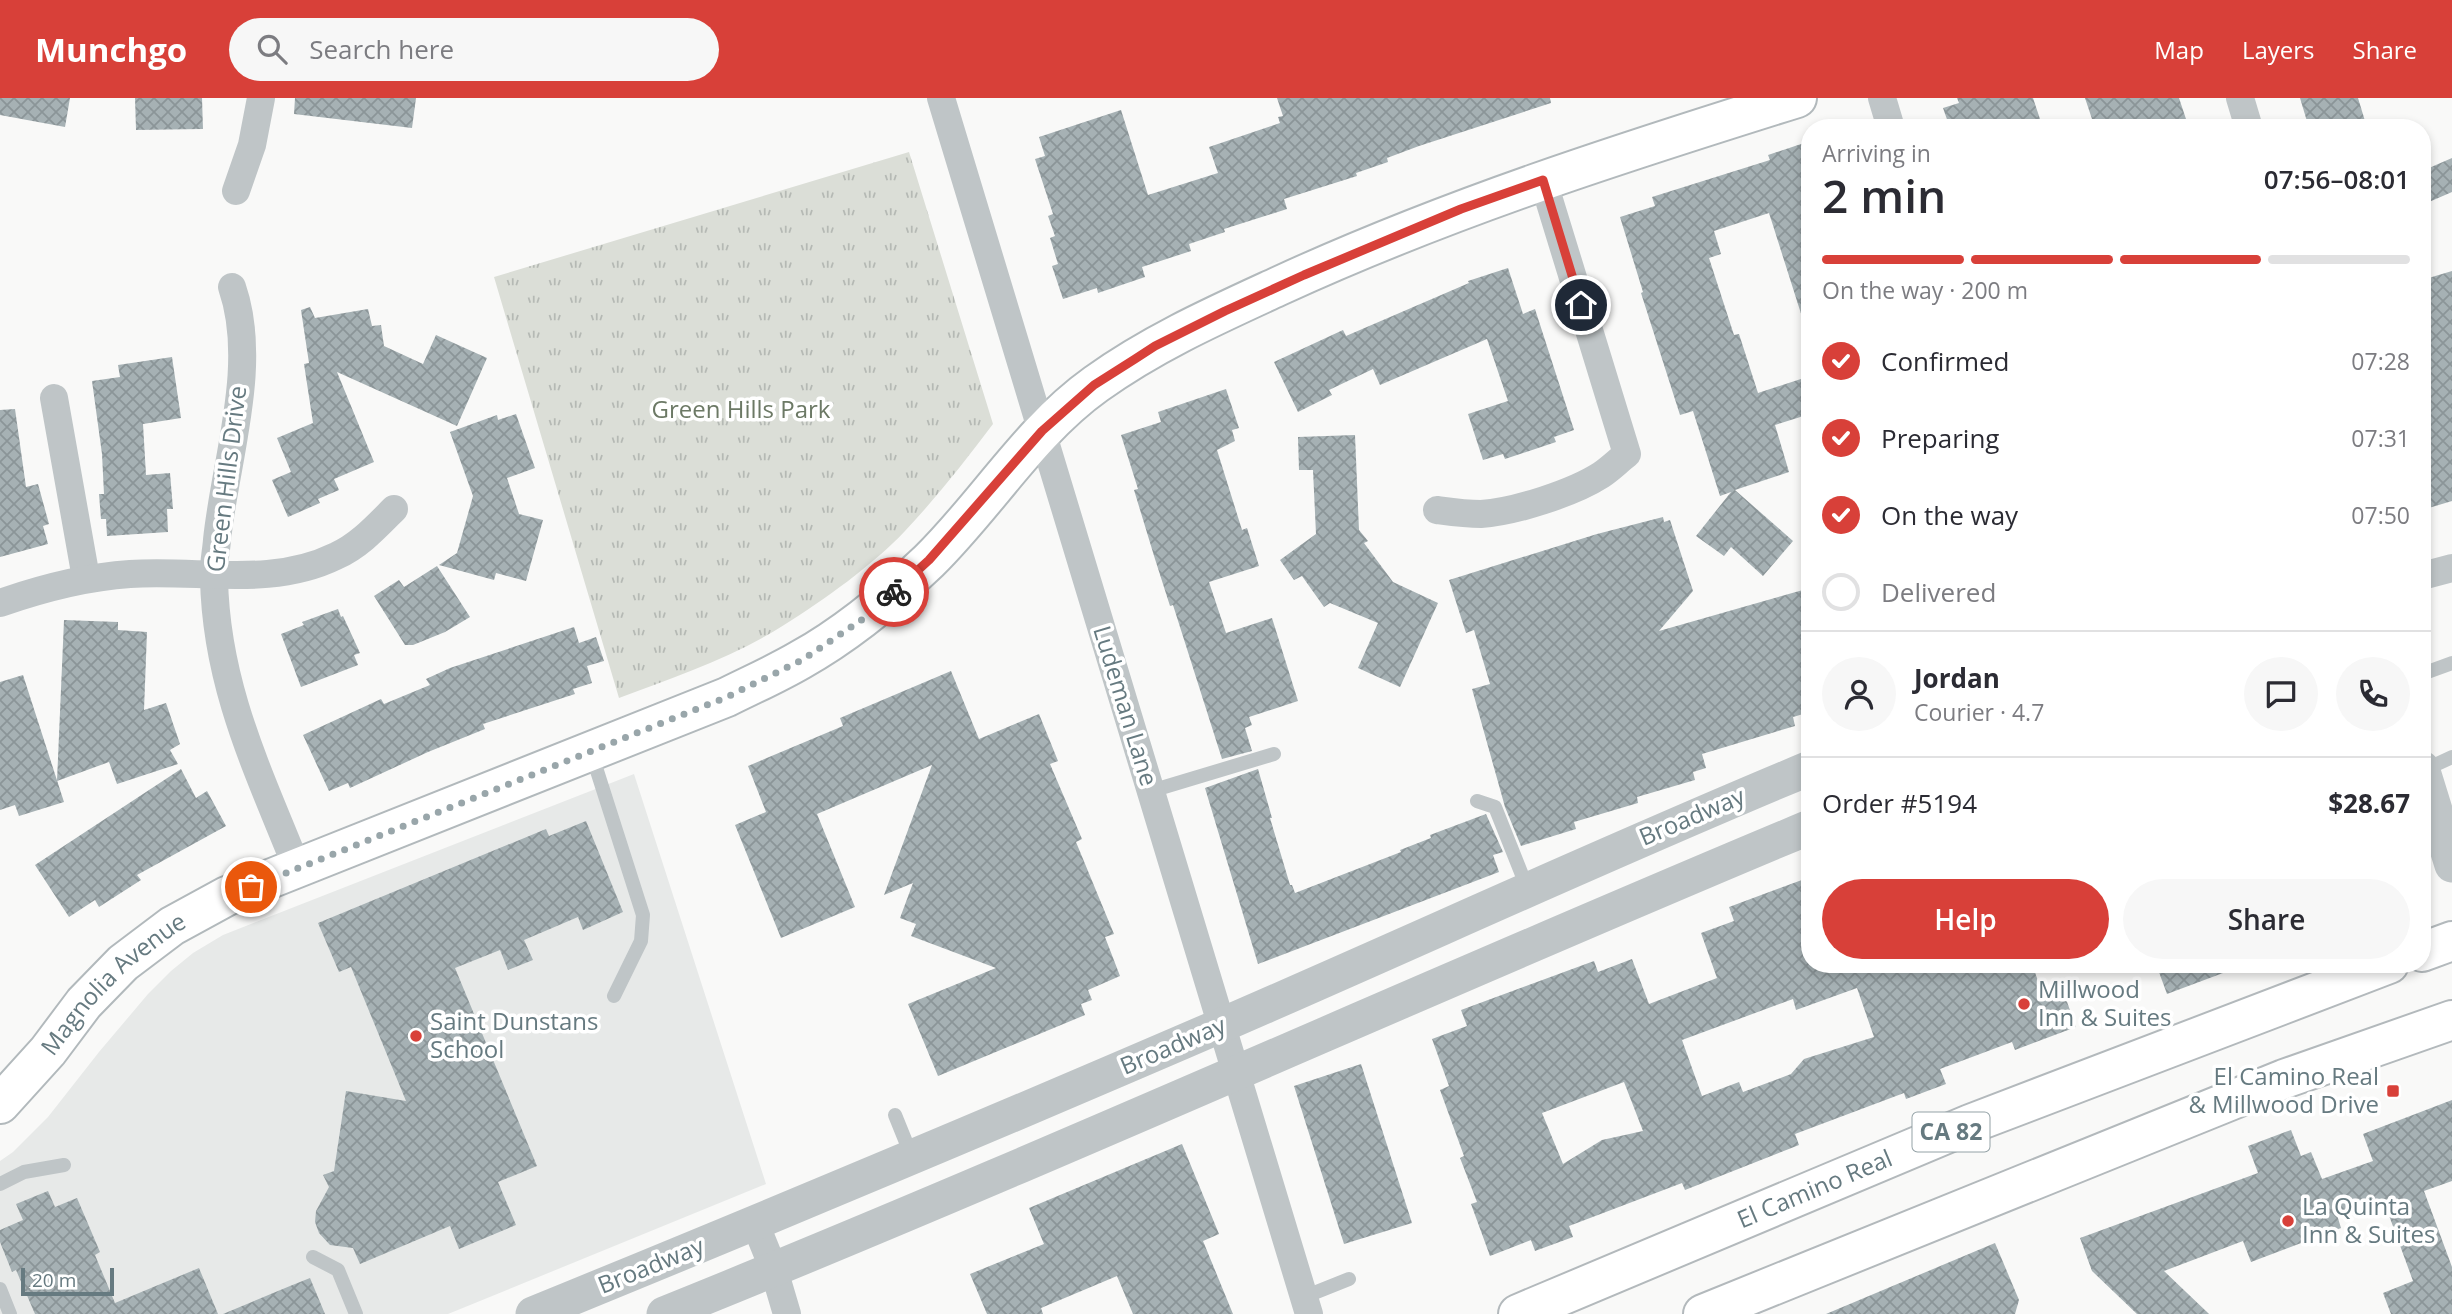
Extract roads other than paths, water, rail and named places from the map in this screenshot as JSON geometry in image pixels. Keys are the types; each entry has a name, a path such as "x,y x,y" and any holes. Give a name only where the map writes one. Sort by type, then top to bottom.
{"main road":[{"name":"Magnolia Avenue","path":"0,1104 48,1051 84,1003 123,963 183,920 228,896 727,697 802,660 869,615 929,560 1042,431 1094,385 1155,346 1304,275 1461,209 1797,98"},
{"path":"2431,949 2452,941"},
{"name":"El Camino Real","path":"1518,1314 1970,1124 2363,973"},
{"path":"1707,1313 2272,1084 2452,1020"}],"street":[{"path":"236,191 252,145 261,98"},
{"name":"Ludeman Lane","path":"941,98 1307,1306"},
{"path":"1882,98 1888,119"},
{"path":"2240,98 2246,119"},
{"path":"1437,510 1483,514 1510,509 1575,489 1601,475 1627,454 1543,180"},
{"name":"Green Hills Drive","path":"232,287 239,308 242,331 241,381 213,575 217,627 234,709 297,868"},
{"path":"54,398 86,578"},
{"path":"0,603 86,578 132,574 258,575 299,570 338,556 368,534 394,509"},
{"path":"2431,574 2452,568"},
{"name":"Broadway","path":"533,1314 1222,1025 1801,772"},
{"path":"2431,798 2452,865"},
{"name":"Broadway","path":"664,1314 774,1270 1801,831"},
{"path":"755,1223 774,1270 787,1314"}],"lane":[{"path":"2431,671 2452,663"},
{"path":"591,751 643,915 642,941 614,996"},
{"path":"1151,791 1274,754"},
{"path":"2431,765 2452,757"},
{"path":"1477,801 1495,807 1528,890"},
{"path":"895,1115 912,1157"},
{"path":"0,1184 24,1172 64,1165"},
{"path":"313,1256 338,1269 356,1314"},
{"path":"1307,1306 1349,1279"},
{"path":"0,1289 10,1314"}],"place":[{"name":"Millwood Inn & Suites","path":"2024,1004"},
{"name":"Saint Dunstans School","path":"416,1036"},
{"name":"El Camino Real & Millwood Drive","path":"2393,1091"},
{"name":"La Quinta Inn & Suites","path":"2288,1221"}],"park label":[{"name":"Green Hills Park","path":"741,410"}]}
